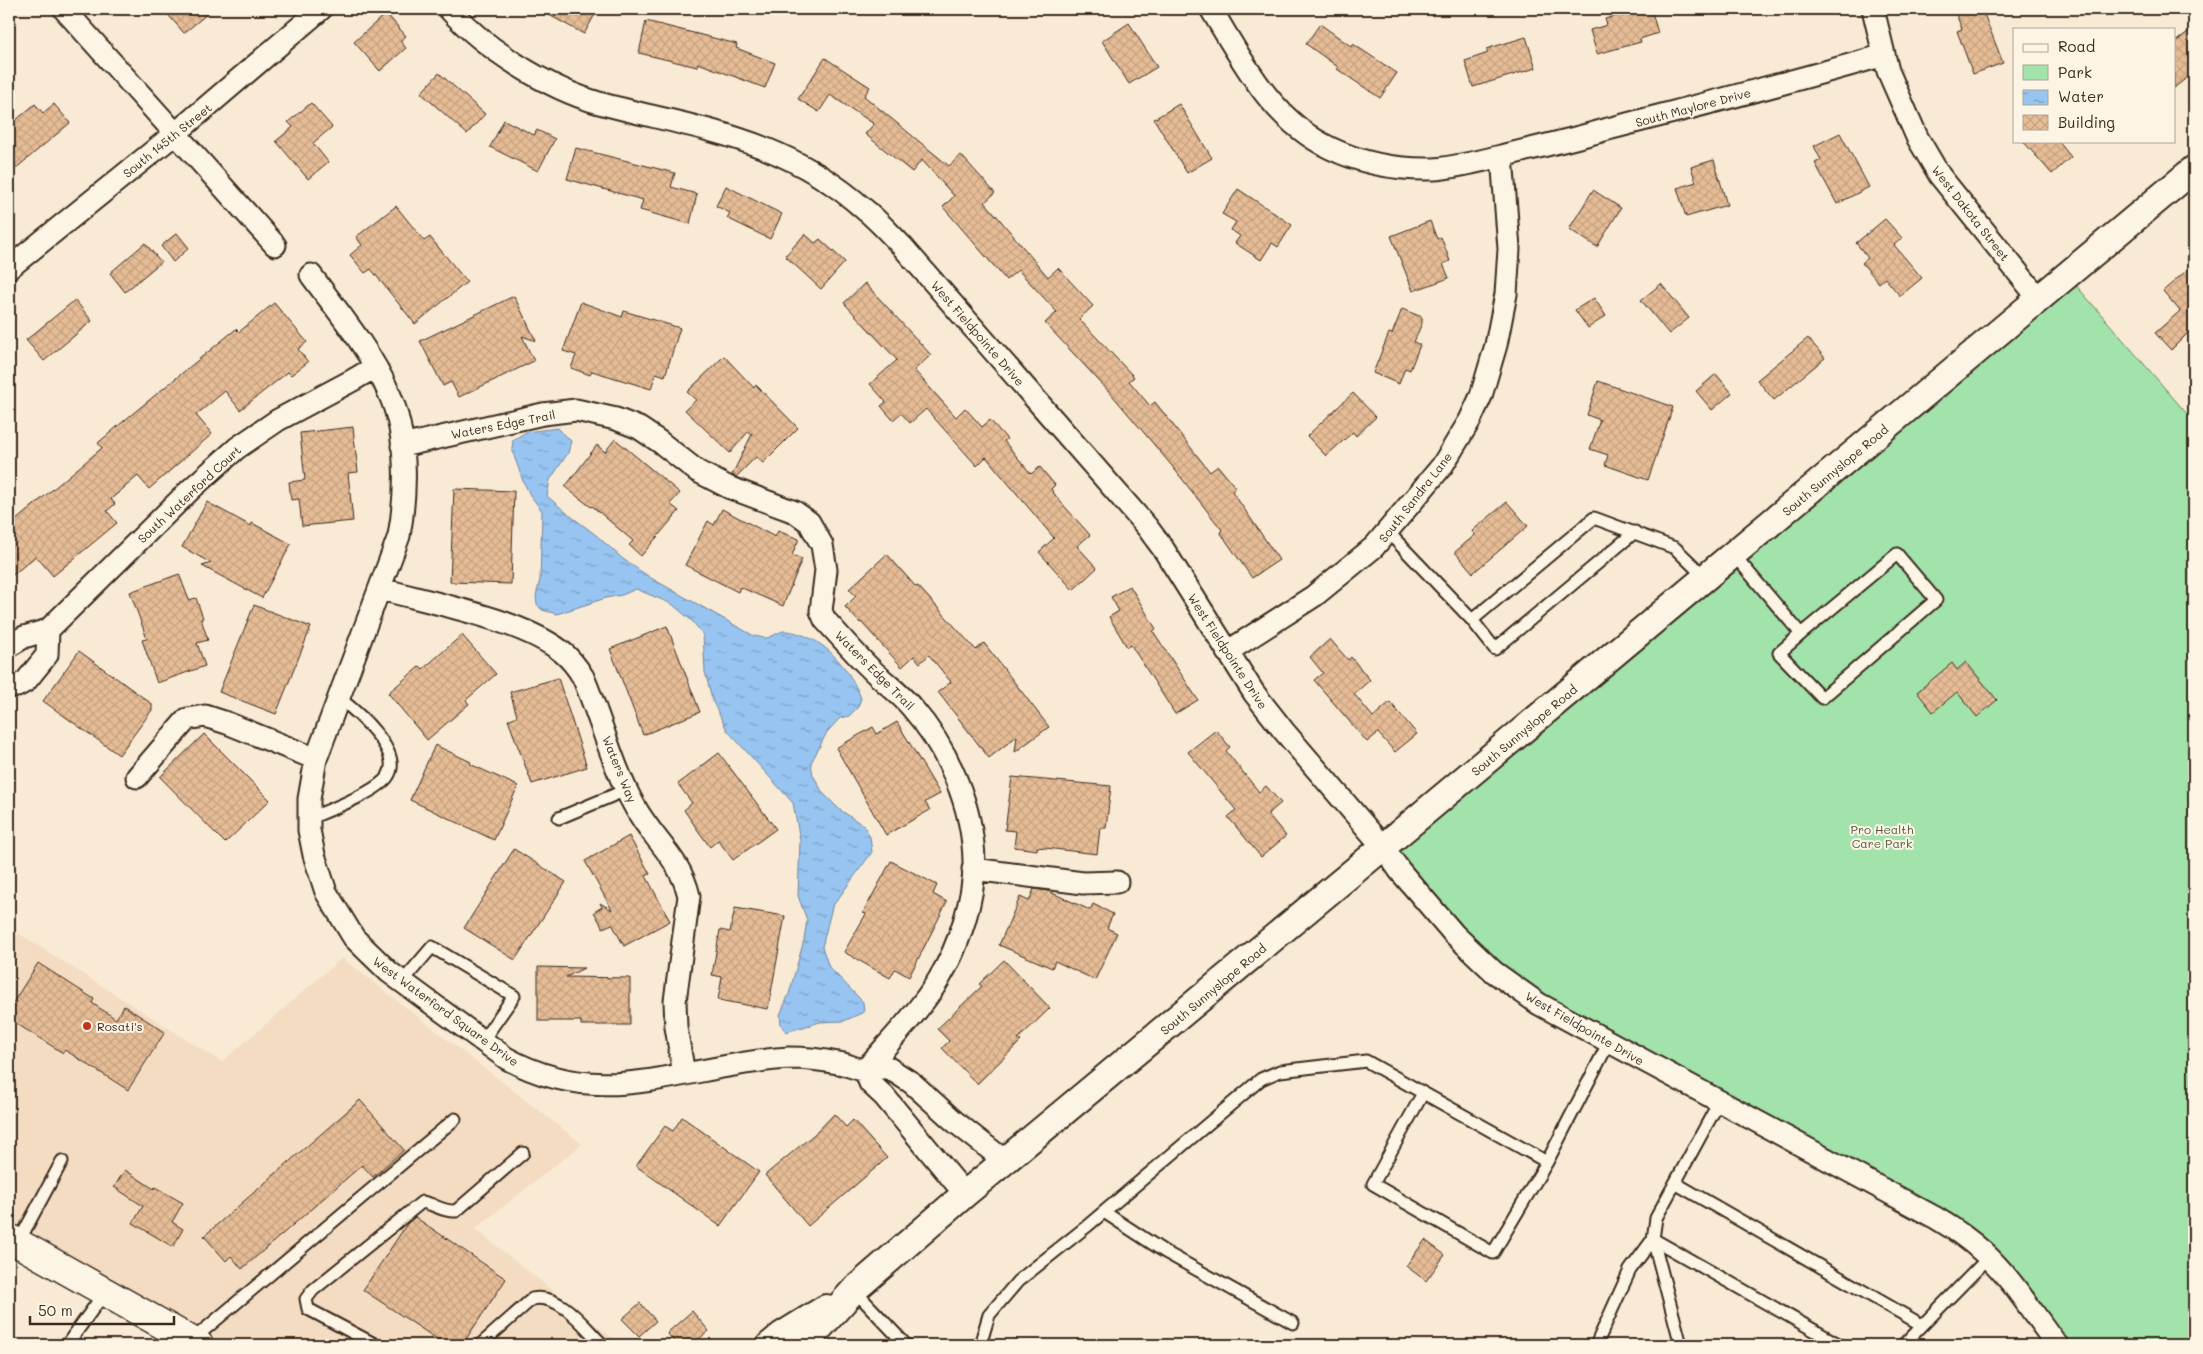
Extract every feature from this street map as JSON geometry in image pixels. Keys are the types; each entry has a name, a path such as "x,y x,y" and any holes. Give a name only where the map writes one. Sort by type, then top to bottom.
{"main road":[{"path":"13,1240 195,1343"}],"street":[{"path":"64,9 275,245"},
{"name":"South 145th Street","path":"9,268 176,134 322,9"},
{"name":"West Fieldpointe Drive","path":"449,9 499,52 543,80 597,102 720,133 764,148 820,176 864,208 902,246 1147,526 1254,693 1283,730 1384,847 1400,871 1454,934 1494,972 1539,1004 1936,1218 1961,1234 1989,1257 2004,1273 2056,1345"},
{"name":"South Maylore Drive","path":"1211,9 1258,85 1278,111 1299,128 1329,147 1370,164 1398,168 1434,168 1465,165 1580,137 1884,55"},
{"name":"West Dakota Street","path":"1873,9 1888,71 1917,137 1940,176 2040,300"},
{"name":"South Sandra Lane","path":"1227,652 1314,596 1374,547 1442,466 1470,420 1480,396 1496,345 1506,294 1509,249 1502,156"},
{"name":"South Sunnyslope Road","path":"804,1345 854,1290 965,1194 2040,300 2194,169"},
{"name":"West Waterford Square Drive","path":"311,275 364,348 389,394 402,446 405,472 403,515 399,536 381,589 316,759 308,798 308,820 314,855 326,892 354,938 403,981 526,1069 560,1080 582,1084 622,1085 746,1063 790,1058 838,1063 865,1070 886,1066 912,1083 954,1121 1005,1161"},
{"name":"South Waterford Court","path":"9,646 24,637 48,630 191,489 237,448 278,420 375,367"},
{"name":"Waters Edge Trail","path":"402,446 543,414 576,410 616,418 639,428 697,471 728,487 795,512 809,522 822,545 826,570 821,611 825,620 872,671 914,709 938,744 949,764 968,814 972,835 973,869 965,919 952,954 919,1008 865,1070"},
{"name":"Waters Way","path":"381,589 482,617 535,635 560,650 574,662 583,676 626,790 635,807 671,855 686,882 689,896 675,1001 676,1027 684,1074"},
{"path":"9,686 17,686 26,681 46,655 48,630"},
{"path":"137,777 183,723 196,716 205,716 227,723 316,759"},
{"path":"973,869 1083,883 1117,882"},
{"path":"865,1070 870,1083 884,1096 965,1194"},
{"name":"South Sunnyslope Road","path":"770,1345 782,1335 854,1290"}],"lane":[{"path":"1472,620 1594,518 1675,548 1706,578"},
{"path":"1388,532 1472,620 1495,649 1636,532"},
{"path":"1897,554 1936,600 1822,698 1779,652 1801,634 1897,554"},
{"path":"1734,555 1801,634"},
{"path":"308,820 376,788 388,777 392,769 392,760 384,744 360,714 339,698"},
{"path":"559,818 626,790"},
{"path":"403,981 432,947 514,996 483,1040"},
{"path":"1423,1093 1373,1184 1493,1253 1547,1162 1609,1042"},
{"path":"980,1345 989,1314 1018,1281 1104,1212 1261,1079 1280,1070 1366,1061 1547,1162"},
{"path":"1681,1345 1653,1239 1656,1218 1719,1102"},
{"path":"195,1343 455,1119"},
{"path":"376,1345 308,1309 306,1299 313,1290 422,1202 432,1203 445,1212 456,1211 523,1153"},
{"path":"13,1240 62,1161"},
{"path":"1675,1183 1922,1326"},
{"path":"1104,1212 1165,1252 1293,1323"},
{"path":"1596,1345 1630,1270 1653,1239"},
{"path":"1653,1239 1840,1345"},
{"path":"1903,1345 1989,1257"},
{"path":"854,1290 906,1345"},
{"path":"69,1344 105,1292"},
{"path":"480,1345 532,1299 542,1297 563,1306 603,1345"}],"shaded area":[{"path":"18,933 222,1062 342,958 582,1144 475,1229 621,1345 199,1345 9,1238 9,943"}],"green space":[{"name":"Pro Health Care Park","path":"2068,276 2194,422 2194,1345 2057,1345 1983,1252 1494,972 1383,847"}],"water":[{"path":"558,428 571,441 568,453 550,480 547,496 623,559 651,578 754,636 768,638 787,631 812,639 833,654 856,686 861,698 858,707 849,716 840,718 827,732 811,763 813,775 823,793 839,809 864,826 870,837 872,852 832,907 822,947 829,967 863,1002 864,1012 844,1021 820,1022 786,1032 781,1025 780,1015 789,994 804,940 807,920 798,896 800,840 793,803 727,730 713,702 705,672 703,634 692,621 672,604 636,589 557,614 542,610 537,604 536,596 540,580 542,511 530,495 523,481 512,450 513,440 526,432"}],"building":[{"path":"163,9 213,9 184,33"},
{"path":"538,9 598,9 584,34"},
{"path":"1642,9 1651,9 1658,33 1640,39 1641,42 1597,54 1590,30 1607,25 1605,19"},
{"path":"1965,9 1982,9 2003,63 1973,74 1957,31 1962,29 1955,12"},
{"path":"386,13 406,36 400,41 406,48 380,71 354,42"},
{"path":"646,21 737,44 736,48 775,63 765,88 698,63 697,67 639,53"},
{"path":"1129,23 1157,67 1129,84 1102,41"},
{"path":"1320,24 1352,47 1353,44 1397,73 1380,98 1337,69 1338,67 1306,44"},
{"path":"2194,27 2194,72 2176,86 2176,41"},
{"path":"1526,37 1536,68 1473,87 1465,61 1488,53 1486,49"},
{"path":"825,58 870,87 864,96 949,166 961,155 995,193 985,202 1048,277 1058,268 1093,306 1079,319 1134,377 1129,381 1150,406 1155,402 1210,472 1218,466 1236,488 1232,491 1279,560 1252,578 1220,532 1222,530 1172,466 1113,396 1045,323 1057,312 1018,270 1006,280 943,207 954,196 922,160 912,172 865,134 874,124 830,95 819,112 798,99"},
{"path":"439,73 485,114 467,134 421,93"},
{"path":"311,103 332,127 313,143 328,162 308,179 276,141 293,127 288,122"},
{"path":"35,104 43,113 54,104 70,123 9,174 9,126"},
{"path":"1179,104 1212,158 1187,173 1154,119"},
{"path":"504,120 534,135 537,130 555,139 538,171 490,147"},
{"path":"1840,133 1869,187 1837,204 1815,163 1821,160 1814,146"},
{"path":"2024,142 2059,142 2071,157 2052,174"},
{"path":"576,148 675,173 671,187 697,194 690,224 640,210 643,200 567,179"},
{"path":"1714,160 1727,205 1686,217 1677,188 1696,182 1691,167"},
{"path":"726,186 782,214 770,239 727,218 730,213 716,206"},
{"path":"1238,189 1292,225 1278,247 1272,243 1261,260 1235,243 1240,236 1231,230 1236,222 1222,214"},
{"path":"1593,190 1621,208 1597,247 1569,229"},
{"path":"396,206 424,241 430,237 467,282 415,324 371,269 365,273 350,255 362,245 356,237"},
{"path":"1885,219 1902,238 1894,245 1922,278 1900,296 1885,278 1879,283 1862,263 1868,258 1856,243"},
{"path":"1430,221 1437,239 1441,237 1450,261 1443,264 1449,278 1413,291 1391,236"},
{"path":"177,233 189,248 173,262 161,246"},
{"path":"805,234 815,243 820,239 845,262 821,289 785,256"},
{"path":"145,243 161,262 125,292 110,273"},
{"path":"2194,264 2194,327 2171,350 2155,333 2180,311 2163,291"},
{"path":"865,283 931,355 914,370 956,417 965,408 982,427 990,420 1007,439 1004,441 1031,474 1040,467 1055,485 1051,489 1058,499 1090,535 1077,546 1097,568 1073,590 1039,552 1054,538 986,457 977,466 926,409 910,423 901,413 893,420 881,406 886,402 870,384 897,360 844,303"},
{"path":"1661,284 1689,318 1669,334 1641,300"},
{"path":"514,296 536,341 522,336 534,361 459,397 451,382 443,386 420,341"},
{"path":"1594,298 1606,316 1588,328 1575,310"},
{"path":"75,300 92,321 44,361 26,340"},
{"path":"581,302 622,317 624,311 680,328 665,376 656,373 651,389 592,371 590,375 571,368 576,355 563,351"},
{"path":"274,303 307,342 298,349 308,362 291,375 288,372 240,410 225,391 196,415 212,434 149,489 138,476 111,499 115,504 107,511 117,523 53,576 36,556 9,578 9,526 102,448 98,443 131,415 236,329 239,332"},
{"path":"1402,309 1422,317 1422,323 1414,342 1420,345 1410,370 1405,368 1399,384 1373,373 1389,333 1392,334"},
{"path":"1808,338 1825,358 1774,400 1757,380"},
{"path":"724,356 754,388 756,385 798,428 763,463 756,457 736,477 732,475 752,434 748,432 730,453 685,410 696,400 687,392"},
{"path":"1716,374 1732,393 1712,410 1696,391"},
{"path":"1598,381 1673,407 1648,480 1605,465 1608,455 1590,449 1600,420 1587,415"},
{"path":"1353,393 1376,417 1356,436 1353,432 1326,456 1307,436"},
{"path":"353,427 358,472 348,473 353,521 302,526 299,499 291,500 289,482 305,480 300,433"},
{"path":"615,439 680,493 670,504 679,511 641,556 629,545 633,541 592,506 565,487 597,445 605,452"},
{"path":"454,489 514,491 511,584 450,582"},
{"path":"207,502 251,526 252,523 291,544 262,598 202,566 211,563 182,547"},
{"path":"1507,502 1528,526 1473,573 1455,552 1475,535 1472,531"},
{"path":"722,509 775,537 778,531 799,539 792,555 802,559 783,606 740,587 738,592 685,565 708,521 714,525"},
{"path":"887,554 976,650 984,643 1049,727 1015,752 1017,736 989,758 938,692 951,682 929,655 920,663 914,656 902,667 845,607 856,596 849,589"},
{"path":"179,574 189,600 196,598 203,618 201,619 208,640 197,643 205,666 157,683 142,640 147,639 130,592"},
{"path":"1130,586 1156,629 1153,631 1198,700 1175,714 1131,645 1127,647 1109,617 1119,611 1111,597"},
{"path":"254,605 311,627 276,714 219,692"},
{"path":"667,626 700,712 643,735 610,649"},
{"path":"462,635 496,674 466,700 469,704 427,740 388,693 420,666 423,669"},
{"path":"1330,639 1348,660 1351,657 1370,680 1354,694 1373,717 1390,702 1417,734 1395,752 1378,733 1367,742 1314,680 1323,673 1310,657"},
{"path":"79,651 152,704 152,710 119,755 43,701"},
{"path":"1966,662 1997,700 1977,717 1957,692 1933,712 1917,692 1952,663 1957,670"},
{"path":"558,678 587,767 532,784 508,720 517,716 510,692"},
{"path":"897,722 940,794 925,802 930,810 886,835 836,748 873,727 877,734"},
{"path":"1216,730 1230,747 1226,751 1259,792 1266,786 1281,803 1268,814 1286,836 1261,857 1228,817 1236,810 1188,752"},
{"path":"204,734 270,800 225,843 160,777"},
{"path":"435,745 471,762 470,764 518,786 494,840 410,800"},
{"path":"719,753 776,829 733,860 718,840 710,847 684,810 692,803 678,784"},
{"path":"1012,777 1111,786 1106,828 1100,828 1097,854 1037,847 1037,850 1014,847 1016,831 1005,830"},
{"path":"629,836 650,874 646,876 670,921 624,946 612,924 603,928 594,912 602,907 600,903 612,910 585,861"},
{"path":"514,849 566,882 515,960 464,928"},
{"path":"891,861 937,885 933,894 947,902 909,977 895,969 890,978 844,952 866,914 863,913"},
{"path":"1034,889 1048,891 1090,910 1093,904 1113,914 1107,928 1117,933 1095,980 1055,961 1052,968 999,945 1020,897 1029,901"},
{"path":"735,908 785,916 768,1009 718,1000 722,977 712,975 720,930 730,932"},
{"path":"1004,960 1050,1008 1018,1039 1021,1041 977,1084 942,1048 949,1041 937,1029 982,986 979,984"},
{"name":"Rosati's","path":"38,963 94,999 92,1003 116,1019 124,1006 165,1032 128,1090 65,1050 63,1053 9,1019 9,1009"},
{"path":"538,967 584,968 566,977 630,978 630,1025 581,1025 581,1021 538,1021"},
{"path":"360,1100 404,1150 373,1177 362,1165 242,1269 231,1256 226,1261 204,1236"},
{"path":"834,1114 846,1127 853,1120 887,1158 808,1226 765,1175 818,1131"},
{"path":"682,1117 759,1172 720,1226 636,1166 665,1126 673,1131"},
{"path":"125,1170 154,1189 155,1187 183,1203 172,1222 183,1229 173,1247 133,1223 143,1206 114,1187"},
{"path":"415,1217 506,1279 462,1345 446,1345 363,1290 407,1224"},
{"path":"1425,1240 1445,1255 1426,1281 1406,1266"},
{"path":"640,1303 656,1321 639,1336 622,1319"},
{"path":"692,1311 709,1331 691,1345 677,1345 667,1333"}],"place":[{"name":"Rosati's","path":"87,1026"}]}
